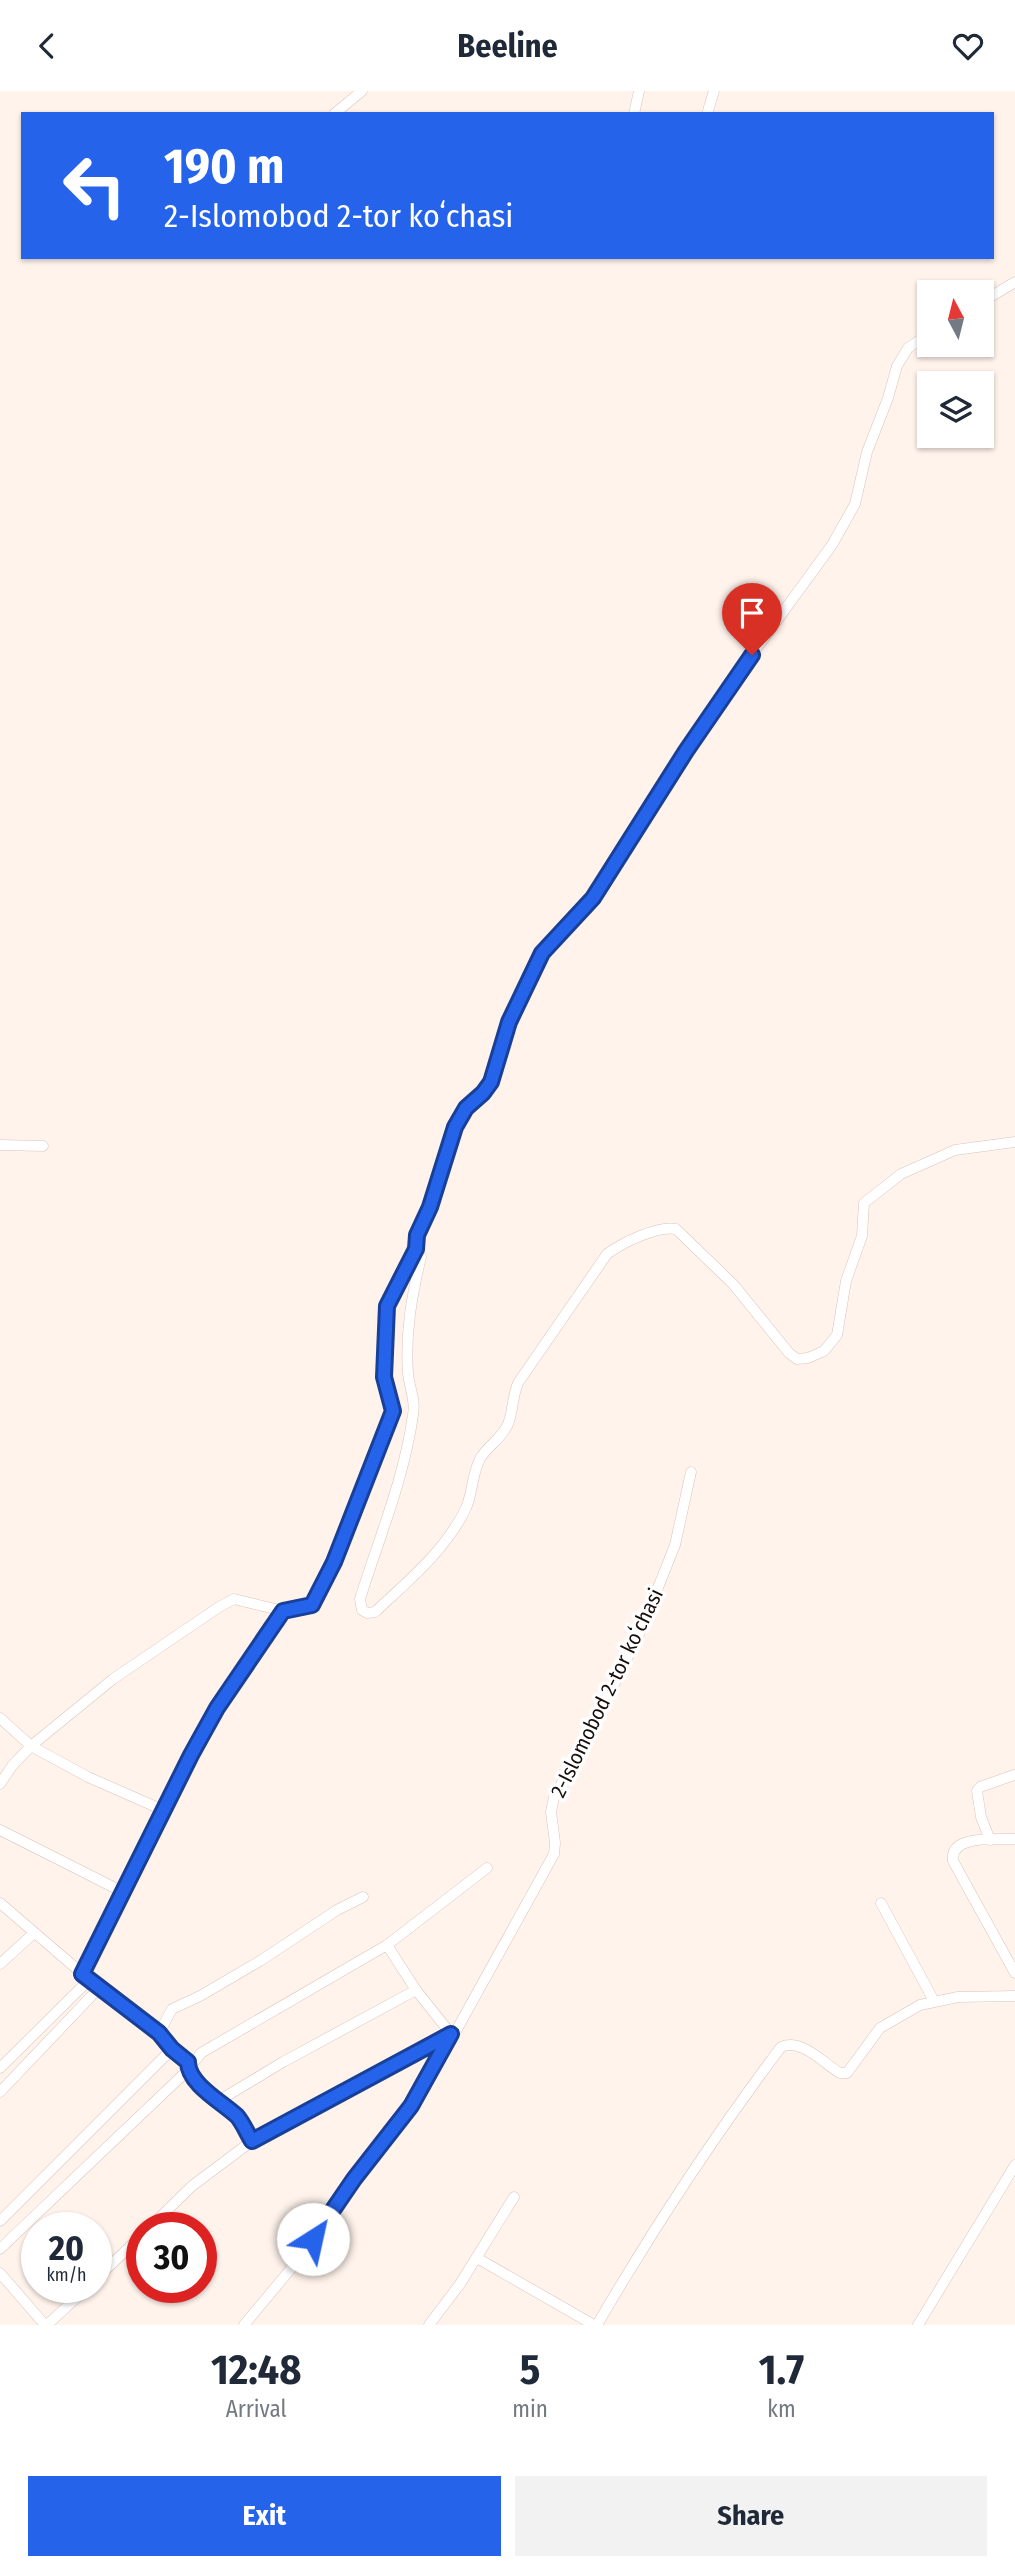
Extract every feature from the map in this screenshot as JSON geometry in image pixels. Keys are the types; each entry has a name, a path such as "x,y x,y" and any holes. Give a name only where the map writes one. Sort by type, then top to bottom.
{"street":[{"path":"336,112 362,91"},
{"path":"634,112 639,91"},
{"path":"708,112 713,91"},
{"path":"994,295 1015,282"},
{"path":"0,1784 31,1746 117,1676 234,1599 283,1611 312,1605 334,1562 393,1411 384,1377 387,1306 416,1249 417,1235 430,1207 455,1127 466,1108 491,1082 509,1022 533,968 561,930 593,898 729,686 832,545 855,504 867,452 897,366 908,348 917,342"},
{"path":"416,1249 421,1257 410,1305 408,1374 414,1404 413,1416 404,1469 360,1599 362,1610 367,1613 375,1612 421,1569 452,1533 467,1506 479,1460 507,1427 512,1397 518,1383 607,1254 619,1245 662,1229 676,1229 733,1284 789,1353 797,1359 808,1358 824,1351 837,1335 846,1281 862,1236 864,1203 901,1174 955,1150 1015,1142"},
{"path":"0,1145 43,1146"},
{"name":"2-Islomobod 2-tor koʻchasi","path":"165,2212 192,2186 252,2141 318,2103 456,2031 554,1854 551,1812 554,1797 589,1735 641,1630 675,1545 691,1472"},
{"path":"0,2068 86,1977 123,1892 217,1708 283,1611"},
{"path":"0,1718 31,1746 88,1777 163,1810"},
{"path":"990,1840 981,1817 977,1791 1014,1775"},
{"path":"0,1830 123,1892"},
{"path":"1015,1839 965,1842 956,1847 952,1854 953,1861 1015,1973"},
{"path":"0,2249 188,2070 201,2053 387,1945 487,1868"},
{"path":"159,2033 172,2009 260,1961 337,1910 363,1897"},
{"path":"0,1903 99,1988 159,2033 172,2049 188,2062 188,2070 199,2084 240,2119 252,2141"},
{"path":"881,1903 934,2001"},
{"path":"0,1964 34,1934"},
{"path":"244,2325 299,2259 354,2179 411,2106 451,2034 416,1990 387,1945"},
{"path":"0,2092 99,1988"},
{"path":"220,2100 283,2062 416,1990"},
{"path":"477,2257 596,2325 685,2183 781,2047 793,2044 803,2047 840,2073 846,2073 880,2028 920,2005 958,1997 1015,1996"},
{"path":"0,2221 172,2049"},
{"path":"918,2325 1015,2165"},
{"path":"429,2325 477,2257 514,2197"},
{"path":"112,2264 126,2250"},
{"path":"0,2273 46,2325 70,2303"}],"route":[{"path":"313,2239 354,2179 411,2106 451,2034 252,2141 240,2119 199,2084 188,2070 188,2062 172,2049 159,2033 82,1974 156,1822 217,1708 283,1611 312,1605 334,1562 393,1411 384,1377 387,1306 416,1249 417,1235 430,1207 455,1127 466,1108 491,1082 509,1022 533,968 561,930 593,898 686,751 752,655"}]}
